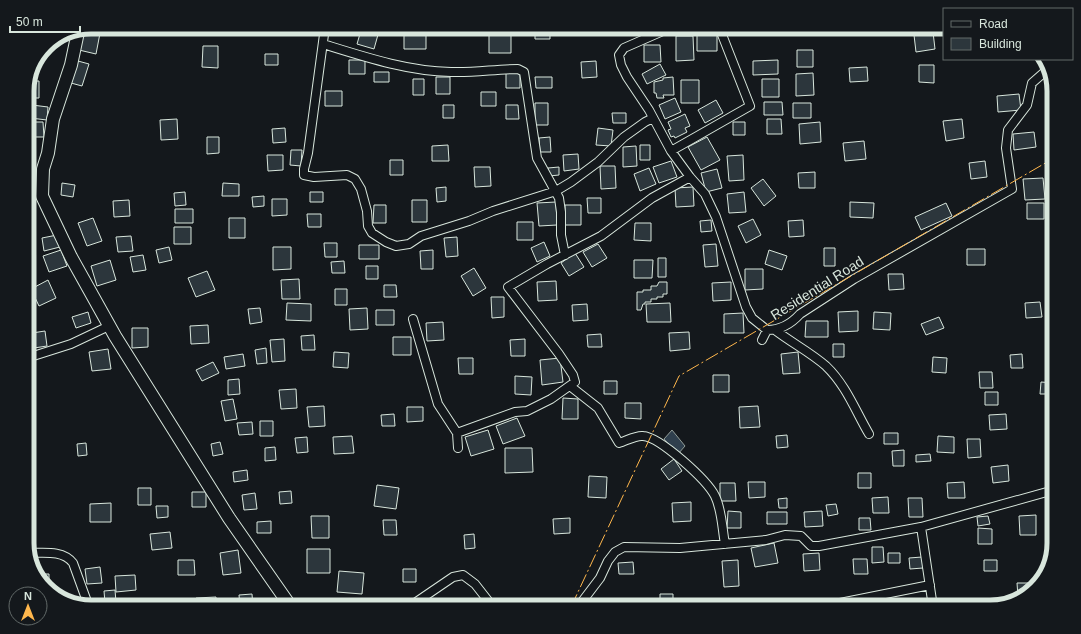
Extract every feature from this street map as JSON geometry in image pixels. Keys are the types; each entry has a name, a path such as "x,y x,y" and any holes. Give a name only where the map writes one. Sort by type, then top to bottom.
{"main road":[{"path":"77,36 71,64 53,119 48,153 43,169 42,196 71,257 109,326 229,518 285,600"}],"street":[{"path":"324,34 304,175 314,177 347,175 355,179 361,189 367,211 368,226 372,233 396,246 409,244 421,236 556,191 598,162 624,137 653,118"},
{"name":"Residential Road","path":"656,34 624,48 619,55 621,65 671,151 690,177 705,194 716,217 746,307 752,318 771,330 794,320 800,314 854,279 1012,189 1006,148 1008,130 1027,105 1032,83 1044,72"},
{"path":"671,151 750,106 722,34"},
{"path":"323,44 357,55 417,70 451,72 518,70 524,72 537,158 559,198 561,212 560,235 565,255"},
{"path":"457,433 515,412 527,411 551,399 574,382 573,375 543,332 508,287 547,264 601,236 652,198 690,177"},
{"path":"413,320 438,404 457,433 458,448"},
{"path":"34,356 71,344 109,326"},
{"path":"762,340 771,330 810,353 827,367 844,388 869,434"},
{"path":"570,386 598,408 620,443 642,436 653,440 677,456 708,484 716,497 725,544"},
{"path":"583,600 600,578 608,561 615,552 624,547 680,548 766,540 790,535 801,536 812,546 819,546 920,527 1047,492"},
{"path":"920,527 932,600"},
{"path":"35,553 52,553 69,557 73,563 86,600"},
{"path":"420,600 453,578 463,576 475,584 488,600"},
{"path":"855,600 930,585"}],"water":[{"path":"672,430 685,446 678,454 664,439"}],"building":[{"path":"100,34 96,54 79,50 82,35"},
{"path":"360,34 378,34 374,49 357,44"},
{"path":"404,34 426,34 426,49 404,49"},
{"path":"489,34 511,34 511,53 489,53"},
{"path":"535,34 550,34 550,39 535,39"},
{"path":"697,34 717,34 717,51 697,51"},
{"path":"933,34 935,49 916,52 914,35"},
{"path":"676,36 693,36 694,60 676,61"},
{"path":"644,45 660,45 661,62 644,62"},
{"path":"203,46 218,46 218,68 202,67"},
{"path":"797,50 813,50 813,67 797,67"},
{"path":"265,54 278,54 278,65 265,65"},
{"path":"349,60 365,60 365,74 349,74"},
{"path":"778,60 778,74 753,75 753,61"},
{"path":"78,61 89,64 82,86 71,83"},
{"path":"596,61 597,77 582,78 581,62"},
{"path":"660,64 666,75 647,84 642,74"},
{"path":"919,65 934,65 934,83 919,82"},
{"path":"867,67 868,81 850,82 849,68"},
{"path":"374,72 389,72 389,82 374,82"},
{"path":"506,73 520,73 520,88 506,88"},
{"path":"813,73 814,95 796,96 796,74"},
{"path":"436,77 450,77 450,94 436,94"},
{"path":"535,77 552,77 552,88 536,88"},
{"path":"673,77 674,95 663,95 664,98 657,98 656,93 654,93 654,82 663,80 663,78"},
{"path":"413,79 424,79 424,95 413,95"},
{"path":"762,79 779,79 779,97 762,97"},
{"path":"681,80 699,80 699,103 681,103"},
{"path":"35,81 39,81 39,98 34,98"},
{"path":"325,91 342,91 342,106 325,106"},
{"path":"481,92 496,92 496,106 481,106"},
{"path":"1019,94 1021,110 998,112 997,96"},
{"path":"675,98 681,112 665,119 659,105"},
{"path":"716,100 723,113 705,123 698,110"},
{"path":"764,102 782,102 783,115 764,115"},
{"path":"535,103 548,103 548,125 535,125"},
{"path":"793,103 811,103 811,118 793,118"},
{"path":"34,105 48,107 47,120 34,118"},
{"path":"443,105 454,105 454,118 443,118"},
{"path":"506,105 518,105 519,119 506,119"},
{"path":"612,113 626,113 626,123 613,123"},
{"path":"685,114 690,126 685,128 687,132 675,138 674,136 671,137 668,130 671,129 668,122"},
{"path":"177,119 178,139 161,140 160,120"},
{"path":"767,119 781,119 782,134 767,134"},
{"path":"962,119 964,138 946,141 943,121"},
{"path":"34,122 43,122 44,137 34,137"},
{"path":"733,122 745,122 745,135 733,135"},
{"path":"820,122 821,142 800,144 799,124"},
{"path":"285,128 286,142 273,143 272,129"},
{"path":"598,128 613,130 611,146 596,145"},
{"path":"1034,132 1036,147 1014,150 1013,134"},
{"path":"207,137 219,137 219,153 207,154"},
{"path":"550,137 551,152 540,152 539,138"},
{"path":"707,137 720,160 701,170 688,147"},
{"path":"864,141 866,159 845,161 843,143"},
{"path":"448,145 449,161 432,161 432,146"},
{"path":"640,145 650,145 650,160 640,160"},
{"path":"636,146 637,166 623,167 623,147"},
{"path":"291,150 302,150 301,166 290,165"},
{"path":"578,154 579,169 564,171 563,155"},
{"path":"267,155 283,155 283,170 268,171"},
{"path":"743,155 744,180 729,181 727,156"},
{"path":"390,160 403,160 403,175 390,175"},
{"path":"671,161 677,177 659,183 653,167"},
{"path":"985,161 987,177 971,179 969,163"},
{"path":"600,166 615,166 616,188 601,189"},
{"path":"474,167 490,167 491,186 475,187"},
{"path":"559,167 559,175 549,176 548,168"},
{"path":"649,168 656,184 640,191 634,174"},
{"path":"717,169 722,188 706,192 701,173"},
{"path":"815,172 815,188 799,188 798,173"},
{"path":"34,174 36,174 34,184"},
{"path":"1043,178 1045,199 1025,200 1023,179"},
{"path":"763,179 776,196 764,206 751,188"},
{"path":"62,183 75,185 73,197 61,195"},
{"path":"223,183 239,184 239,196 222,196"},
{"path":"446,187 446,201 437,202 436,188"},
{"path":"693,187 694,206 676,207 675,188"},
{"path":"185,192 186,205 175,206 174,193"},
{"path":"310,192 323,192 323,202 310,202"},
{"path":"744,192 746,212 729,213 727,194"},
{"path":"264,196 264,206 253,207 252,197"},
{"path":"587,198 601,198 601,213 588,213"},
{"path":"272,199 287,199 287,215 272,216"},
{"path":"129,200 130,216 114,217 113,201"},
{"path":"412,200 427,200 427,222 412,222"},
{"path":"556,202 557,225 539,226 537,203"},
{"path":"850,202 874,203 873,218 850,217"},
{"path":"946,203 952,216 921,230 915,217"},
{"path":"1027,203 1044,203 1044,219 1027,219"},
{"path":"374,205 386,205 386,223 373,223"},
{"path":"565,205 581,205 581,225 565,225"},
{"path":"175,209 193,209 193,223 175,223"},
{"path":"307,214 321,214 321,227 308,227"},
{"path":"93,218 102,241 87,246 78,223"},
{"path":"229,218 245,218 245,238 229,238"},
{"path":"753,219 761,235 746,243 738,226"},
{"path":"711,220 712,231 701,232 700,221"},
{"path":"803,220 804,236 789,237 788,221"},
{"path":"517,222 533,222 533,240 517,240"},
{"path":"635,223 651,223 651,241 634,240"},
{"path":"174,227 191,227 191,244 174,244"},
{"path":"57,235 60,247 44,251 42,238"},
{"path":"131,236 133,251 118,252 116,237"},
{"path":"457,237 458,256 446,257 444,238"},
{"path":"544,242 550,256 537,262 531,248"},
{"path":"324,243 337,243 337,257 325,257"},
{"path":"598,244 607,258 592,267 583,252"},
{"path":"716,244 718,266 705,267 703,245"},
{"path":"359,245 379,245 379,259 359,259"},
{"path":"169,247 172,260 159,263 156,250"},
{"path":"273,247 291,247 291,269 273,270"},
{"path":"824,248 835,248 835,266 824,266"},
{"path":"967,249 985,249 985,265 967,265"},
{"path":"61,250 67,266 49,272 43,256"},
{"path":"433,250 433,269 421,269 420,251"},
{"path":"769,250 787,256 782,270 765,264"},
{"path":"575,253 584,267 569,276 561,263"},
{"path":"143,255 146,270 133,272 130,257"},
{"path":"658,258 666,258 666,277 658,277"},
{"path":"110,260 116,280 97,286 91,266"},
{"path":"634,260 653,260 652,278 634,278"},
{"path":"344,261 345,273 332,273 331,262"},
{"path":"366,266 378,266 378,279 366,279"},
{"path":"474,268 486,288 473,296 461,276"},
{"path":"745,269 763,269 763,289 745,290"},
{"path":"207,271 215,290 196,297 188,278"},
{"path":"888,274 903,274 904,289 889,290"},
{"path":"299,279 300,299 282,299 281,280"},
{"path":"48,280 56,298 39,306 34,295 34,287"},
{"path":"556,281 557,300 538,301 537,282"},
{"path":"659,282 667,282 667,294 663,294 663,297 657,297 657,299 651,299 651,302 645,302 641,310 637,310 637,292 651,290 651,286 657,286"},
{"path":"731,282 731,300 713,301 712,283"},
{"path":"384,285 396,285 397,297 384,297"},
{"path":"335,289 347,289 347,305 335,305"},
{"path":"491,297 504,297 504,317 492,318"},
{"path":"1040,302 1042,317 1026,318 1025,303"},
{"path":"287,303 311,304 311,321 286,320"},
{"path":"670,303 671,322 647,322 646,304"},
{"path":"587,304 588,320 573,321 572,305"},
{"path":"260,308 262,322 250,324 248,309"},
{"path":"367,308 368,329 350,330 349,309"},
{"path":"376,310 394,310 394,325 376,325"},
{"path":"858,311 858,331 839,332 838,312"},
{"path":"88,312 91,323 76,328 72,317"},
{"path":"874,312 891,313 890,330 873,329"},
{"path":"743,313 744,333 724,333 724,314"},
{"path":"939,317 944,328 926,335 921,324"},
{"path":"806,321 828,321 828,337 805,337"},
{"path":"443,322 444,340 427,341 426,323"},
{"path":"208,325 209,343 191,344 190,326"},
{"path":"132,328 148,328 148,347 132,348"},
{"path":"45,331 47,346 34,348 34,333"},
{"path":"689,332 690,349 670,351 669,333"},
{"path":"601,334 602,347 588,347 587,335"},
{"path":"314,335 315,350 302,350 301,336"},
{"path":"393,337 411,337 411,355 393,355"},
{"path":"284,339 285,361 272,362 270,340"},
{"path":"525,339 525,356 511,356 510,340"},
{"path":"833,344 844,344 844,357 833,357"},
{"path":"266,348 267,363 257,364 255,350"},
{"path":"108,349 111,369 92,371 89,352"},
{"path":"334,352 349,353 348,368 333,367"},
{"path":"798,352 800,373 783,374 781,354"},
{"path":"243,354 245,366 226,369 224,357"},
{"path":"1022,354 1023,368 1011,368 1010,355"},
{"path":"933,357 947,358 946,373 932,372"},
{"path":"458,358 473,358 473,374 459,374"},
{"path":"560,358 563,382 542,385 540,360"},
{"path":"213,362 219,373 202,381 196,370"},
{"path":"979,372 992,372 993,388 980,388"},
{"path":"713,375 729,375 729,392 713,392"},
{"path":"515,376 532,377 531,395 515,394"},
{"path":"239,379 240,394 228,395 228,380"},
{"path":"604,381 617,381 617,394 604,394"},
{"path":"1041,382 1047,382 1047,394 1040,394"},
{"path":"296,389 297,408 281,409 279,390"},
{"path":"985,392 998,392 998,405 985,405"},
{"path":"563,398 578,399 578,419 562,419"},
{"path":"233,399 237,419 225,421 221,401"},
{"path":"625,403 641,403 641,419 625,418"},
{"path":"324,406 325,426 309,427 307,407"},
{"path":"758,406 760,427 740,428 739,407"},
{"path":"407,407 423,407 423,421 407,422"},
{"path":"394,414 395,426 382,426 381,415"},
{"path":"1006,414 1007,429 990,430 989,415"},
{"path":"517,418 525,436 503,444 496,426"},
{"path":"260,421 273,421 273,436 260,436"},
{"path":"252,422 253,434 239,435 237,423"},
{"path":"488,430 494,449 471,456 465,437"},
{"path":"884,433 898,433 898,444 884,444"},
{"path":"787,435 788,447 777,448 776,436"},
{"path":"352,436 354,453 334,454 333,437"},
{"path":"938,436 954,437 954,453 937,452"},
{"path":"307,437 308,452 297,453 295,438"},
{"path":"967,439 980,439 981,457 968,458"},
{"path":"220,442 223,454 213,456 211,444"},
{"path":"86,443 87,455 78,456 77,444"},
{"path":"275,447 276,460 265,461 265,448"},
{"path":"505,448 532,448 533,472 505,473"},
{"path":"904,450 904,466 893,466 892,451"},
{"path":"930,454 931,461 916,462 916,455"},
{"path":"674,459 682,471 669,480 661,469"},
{"path":"1008,465 1009,481 993,483 991,467"},
{"path":"247,470 248,480 234,482 233,472"},
{"path":"858,473 871,473 871,488 858,488"},
{"path":"589,476 607,477 606,498 588,497"},
{"path":"748,482 765,482 765,497 749,498"},
{"path":"964,482 965,498 948,498 947,483"},
{"path":"720,483 735,483 736,501 720,501"},
{"path":"377,485 399,488 396,509 374,506"},
{"path":"138,488 151,488 151,505 138,505"},
{"path":"291,491 292,503 280,504 279,492"},
{"path":"192,492 206,492 206,507 192,507"},
{"path":"255,493 257,509 244,510 242,495"},
{"path":"888,497 889,513 873,513 872,498"},
{"path":"787,498 787,508 779,508 778,499"},
{"path":"908,498 922,498 923,517 909,517"},
{"path":"691,502 691,521 673,522 672,503"},
{"path":"111,503 111,522 90,522 90,504"},
{"path":"836,504 838,514 828,516 826,505"},
{"path":"156,506 168,506 168,517 157,518"},
{"path":"728,511 741,512 741,528 727,528"},
{"path":"822,511 823,526 805,527 804,512"},
{"path":"767,512 787,512 787,524 767,524"},
{"path":"1036,515 1036,535 1020,535 1019,516"},
{"path":"311,516 329,516 329,538 312,538"},
{"path":"988,516 990,524 978,526 977,517"},
{"path":"570,518 570,533 554,534 553,519"},
{"path":"859,518 870,518 871,530 859,530"},
{"path":"383,520 396,520 397,535 384,535"},
{"path":"271,521 271,533 257,533 257,522"},
{"path":"978,528 992,529 992,544 978,544"},
{"path":"170,532 172,548 152,550 150,534"},
{"path":"474,534 475,548 465,549 464,535"},
{"path":"774,543 778,563 755,567 751,548"},
{"path":"872,547 883,547 884,562 872,563"},
{"path":"307,549 330,549 330,573 307,573"},
{"path":"238,550 241,573 223,575 220,553"},
{"path":"819,553 820,570 804,571 803,554"},
{"path":"888,553 900,553 900,563 888,563"},
{"path":"922,557 923,568 910,569 909,558"},
{"path":"853,559 867,559 868,574 854,574"},
{"path":"178,560 194,560 195,575 178,575"},
{"path":"738,560 739,586 724,587 722,561"},
{"path":"984,560 997,560 997,571 984,571"},
{"path":"633,562 634,574 619,574 618,563"},
{"path":"100,567 102,583 87,584 85,569"},
{"path":"403,569 416,569 416,582 403,582"},
{"path":"339,571 364,573 362,594 337,592"},
{"path":"43,574 49,574 49,582 48,581"},
{"path":"135,575 136,590 116,592 115,576"},
{"path":"1017,583 1030,583 1025,588 1018,593"},
{"path":"115,590 116,600 105,600 104,591"},
{"path":"252,594 252,600 239,600 239,595"},
{"path":"660,594 673,594 673,600 660,600"},
{"path":"216,597 216,600 196,600 196,598"}],"power":[{"path":"574,600 679,376 1047,162"}]}
